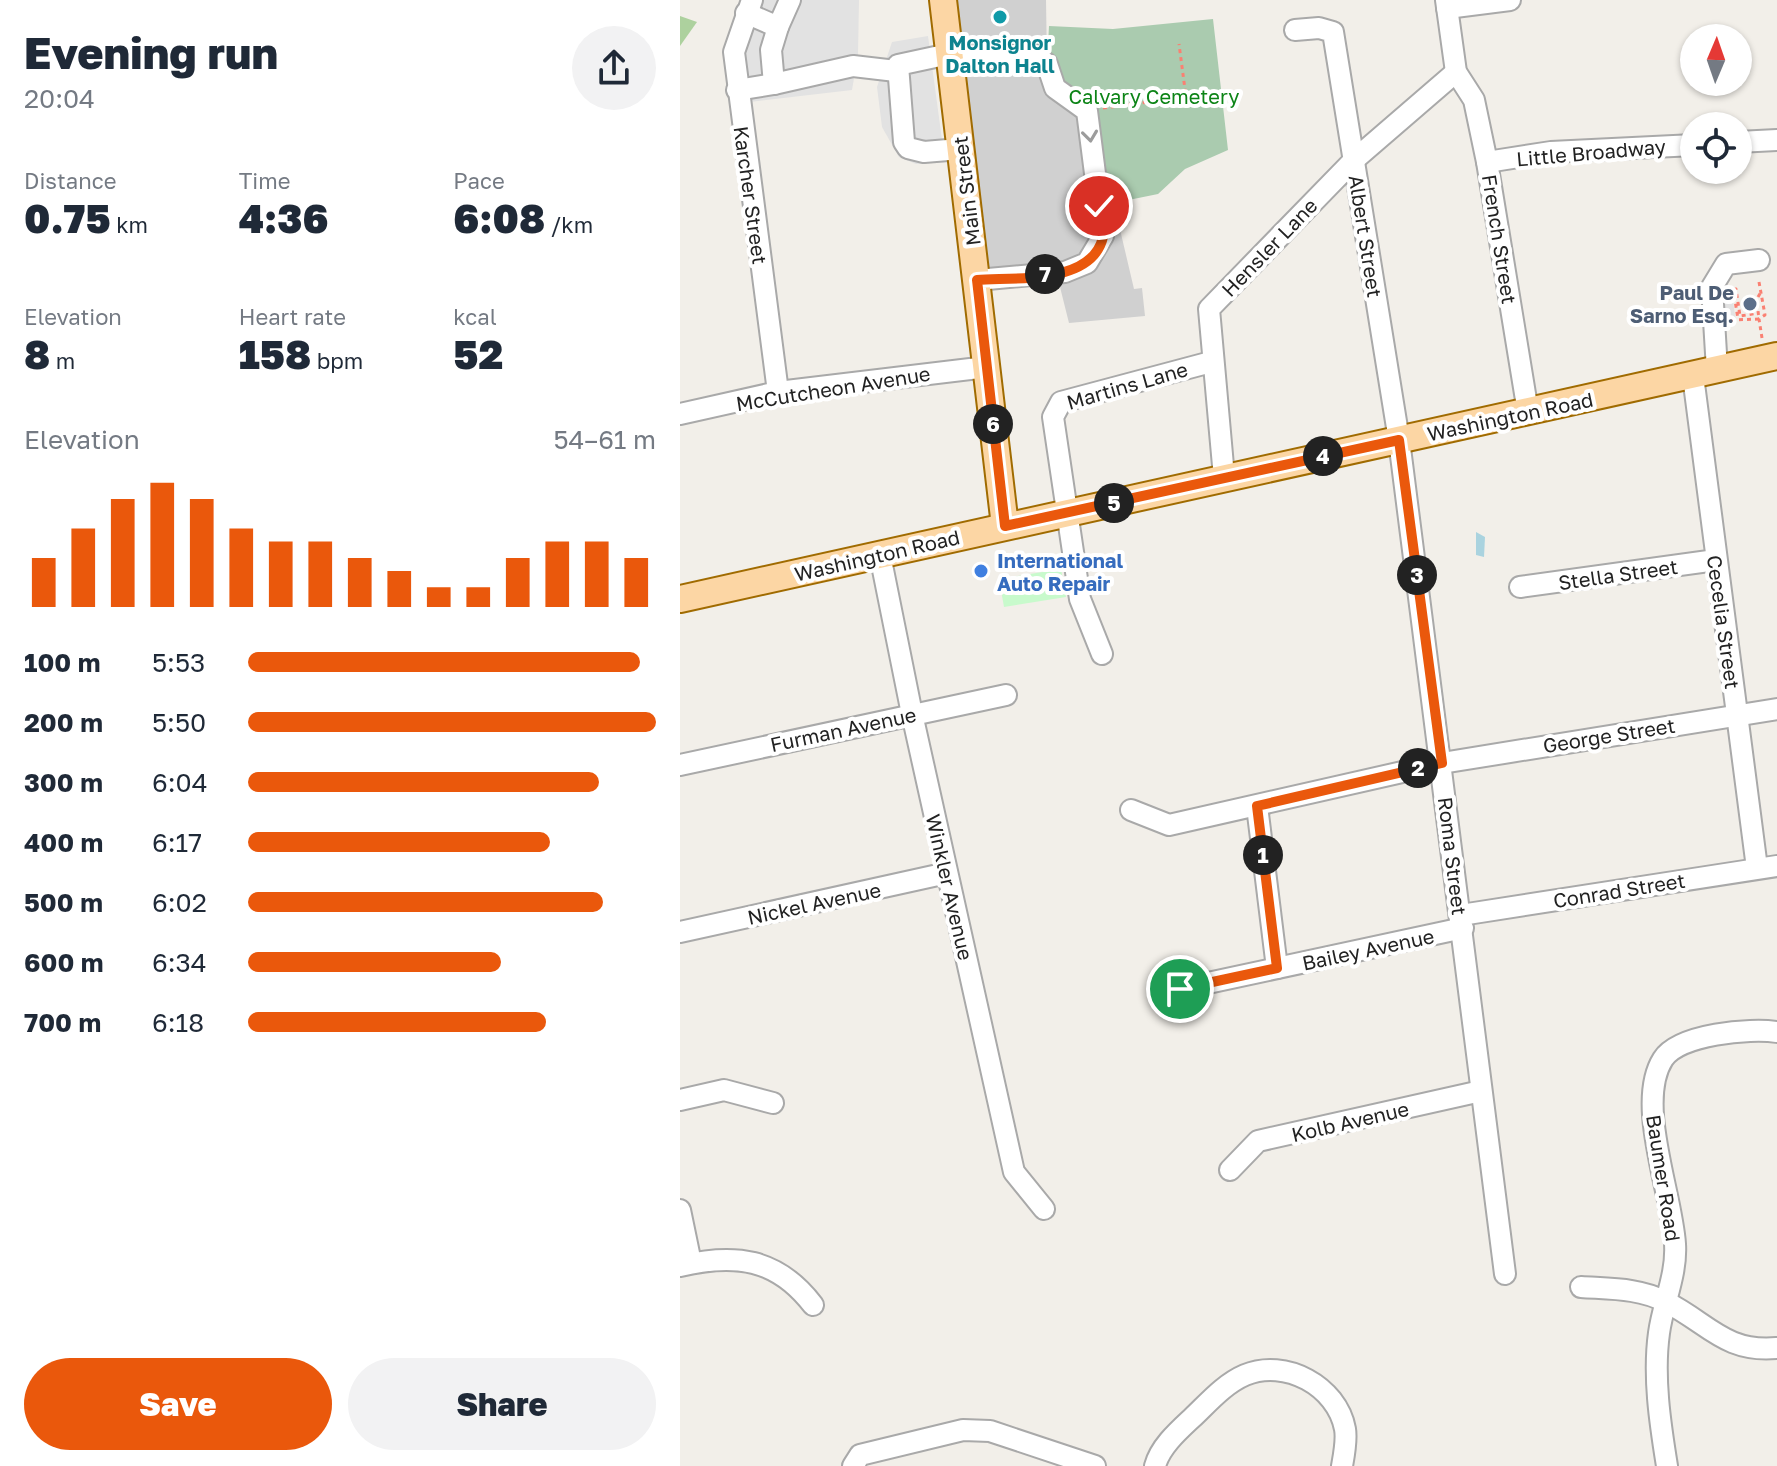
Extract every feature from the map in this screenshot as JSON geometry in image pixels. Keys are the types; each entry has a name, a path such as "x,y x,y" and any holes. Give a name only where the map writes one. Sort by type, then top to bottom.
{"main road":[{"name":"Main Street","path":"943,0 1005,526"},
{"name":"Washington Road","path":"680,599 1705,373 1769,346"}],"street":[{"path":"774,84 771,50 790,0"},
{"path":"1456,72 1446,4 1510,0"},
{"path":"749,6 778,27"},
{"name":"Karcher Street","path":"749,6 734,52 778,392"},
{"name":"Albert Street","path":"1295,30 1319,28 1333,32 1399,440"},
{"path":"960,149 924,152 908,148 904,142 896,71 902,61 1031,53 1047,64 1055,88 1087,111 1103,236 1087,263 1065,272 977,280"},
{"path":"737,90 853,66 896,71"},
{"name":"Hensler Lane","path":"1224,477 1211,362 1209,309 1354,160 1456,72"},
{"name":"French Street","path":"1456,72 1474,100 1528,412"},
{"path":"1752,141 1777,140"},
{"name":"Little Broadway","path":"1487,162 1551,152 1680,146"},
{"path":"1735,281 1726,264 1759,260"},
{"name":"Cecelia Street","path":"1735,281 1705,373 1716,560 1736,715 1767,867"},
{"name":"Martins Lane","path":"1102,654 1080,599 1053,417 1061,402 1211,362"},
{"name":"McCutcheon Avenue","path":"680,414 778,392 987,367"},
{"name":"Roma Street","path":"1399,440 1505,1274"},
{"name":"Winkler Avenue","path":"880,555 912,714 1014,1172 1044,1209"},
{"name":"Stella Street","path":"1520,587 1716,560"},
{"name":"Furman Avenue","path":"680,765 1006,695"},
{"name":"George Street","path":"1442,763 1777,709"},
{"path":"1131,810 1169,825 1442,763"},
{"path":"1257,806 1277,968"},
{"name":"Conrad Street","path":"1462,922 1767,867"},
{"name":"Nickel Avenue","path":"680,932 947,873"},
{"name":"Bailey Avenue","path":"1180,989 1462,922"},
{"name":"Baumer Road","path":"1667,1466 1658,1411 1659,1333 1675,1244 1653,1106 1653,1082 1663,1058 1676,1047 1695,1040 1752,1030 1777,1032"},
{"path":"680,1100 724,1090 773,1103"},
{"name":"Kolb Avenue","path":"1230,1170 1258,1141 1481,1091"},
{"path":"680,1210 686,1264 728,1259 760,1263 796,1283 813,1305"},
{"path":"1581,1287 1630,1290 1667,1302 1730,1343 1753,1350 1777,1348"},
{"path":"1155,1466 1178,1431 1229,1384 1246,1374 1270,1369 1295,1373 1322,1389 1338,1410 1346,1431 1344,1466"},
{"path":"853,1466 860,1455 963,1430 990,1431 1095,1466"}],"path":[{"path":"1111,107 1186,97 1179,44"},
{"path":"1735,281 1761,292"},
{"path":"1735,281 1740,316 1765,315 1761,292"},
{"path":"1735,281 1736,320 1759,314"},
{"path":"1758,297 1761,292"},
{"path":"1759,314 1769,346"}],"shaded area":[{"path":"764,0 859,0 858,55 852,90 750,102 745,46"},
{"path":"942,0 1046,0 1047,64 1087,111 1100,206 1114,204 1134,289 1142,288 1145,316 1069,323 1059,283 977,280"},
{"path":"928,36 945,162 916,164 899,157 882,127 877,87 892,42"},
{"path":"1731,289 1736,321 1716,323 1712,292"}],"green space":[{"path":"680,16 697,22 680,46"},
{"name":"Calvary Cemetery","path":"1213,19 1228,150 1185,169 1158,194 1099,206 1087,111 1047,64 1049,26 1113,29"},
{"path":"1061,569 1066,597 1004,607 999,579"}],"water":[{"path":"1476,532 1485,537 1484,557 1476,555"}],"place":[{"name":"Monsignor Dalton Hall","path":"1000,17"},
{"name":"Paul De Sarno Esq.","path":"1750,304"},
{"name":"International Auto Repair","path":"981,571"}],"route":[{"path":"1099,206 1103,236 1087,263 1065,272 977,280 1005,526 1399,440 1442,763 1257,806 1277,968 1180,989"}]}
